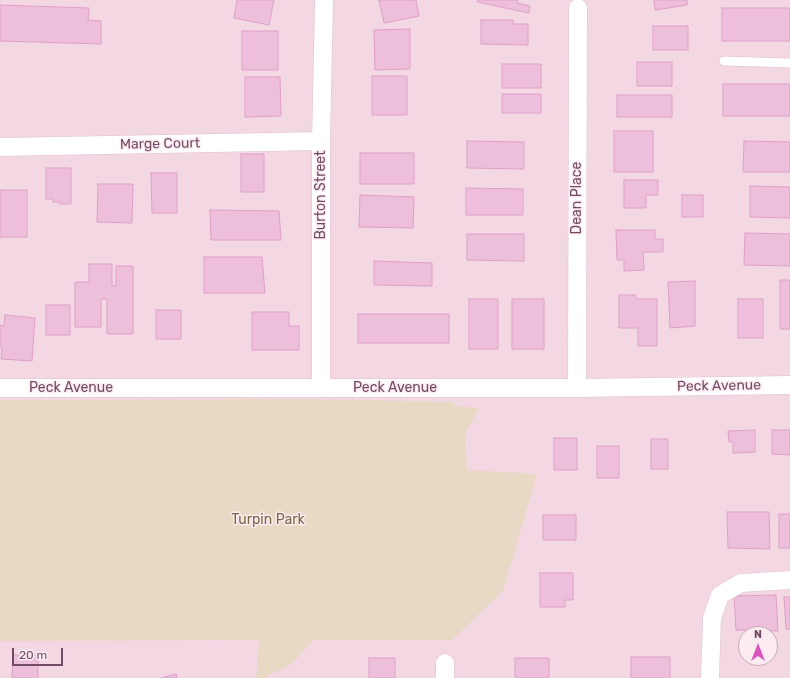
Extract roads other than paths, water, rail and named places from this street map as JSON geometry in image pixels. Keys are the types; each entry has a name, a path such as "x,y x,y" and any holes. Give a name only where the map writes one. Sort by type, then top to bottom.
{"street":[{"name":"Burton Street","path":"321,388 321,141 324,2"},
{"name":"Dean Place","path":"577,388 578,8"},
{"name":"Marge Court","path":"0,147 321,141"},
{"name":"Peck Avenue","path":"0,388 577,388 790,385"},
{"path":"710,678 712,618 720,595 742,582 790,580"}],"lane":[{"path":"724,61 790,63"}],"park label":[{"name":"Turpin Park","path":"268,520"}]}
